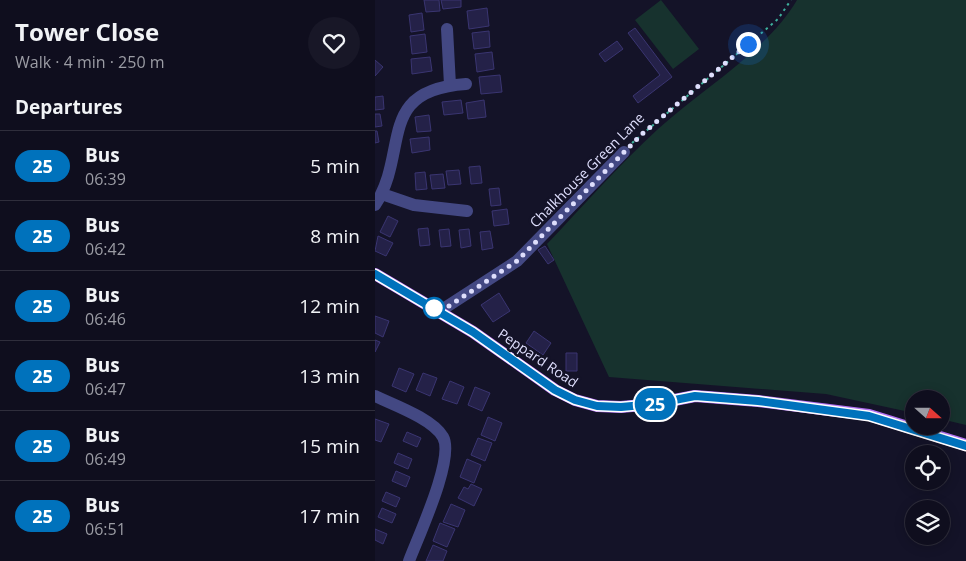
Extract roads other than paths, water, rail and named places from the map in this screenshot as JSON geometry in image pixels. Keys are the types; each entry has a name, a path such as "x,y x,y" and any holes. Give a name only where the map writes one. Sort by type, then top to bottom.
{"main road":[{"name":"Peppard Road","path":"376,278 473,332 555,390 575,400 597,406 654,404 695,396 758,401 869,416 966,446"}],"street":[{"path":"447,29 450,85"},
{"path":"375,205 382,194 400,127 409,105 425,92 450,85 466,84"},
{"name":"Chalkhouse Green Lane","path":"440,312 517,261 623,152"},
{"path":"382,194 414,205 467,210"},
{"path":"375,396 431,424 444,438 444,469 409,561"}]}
